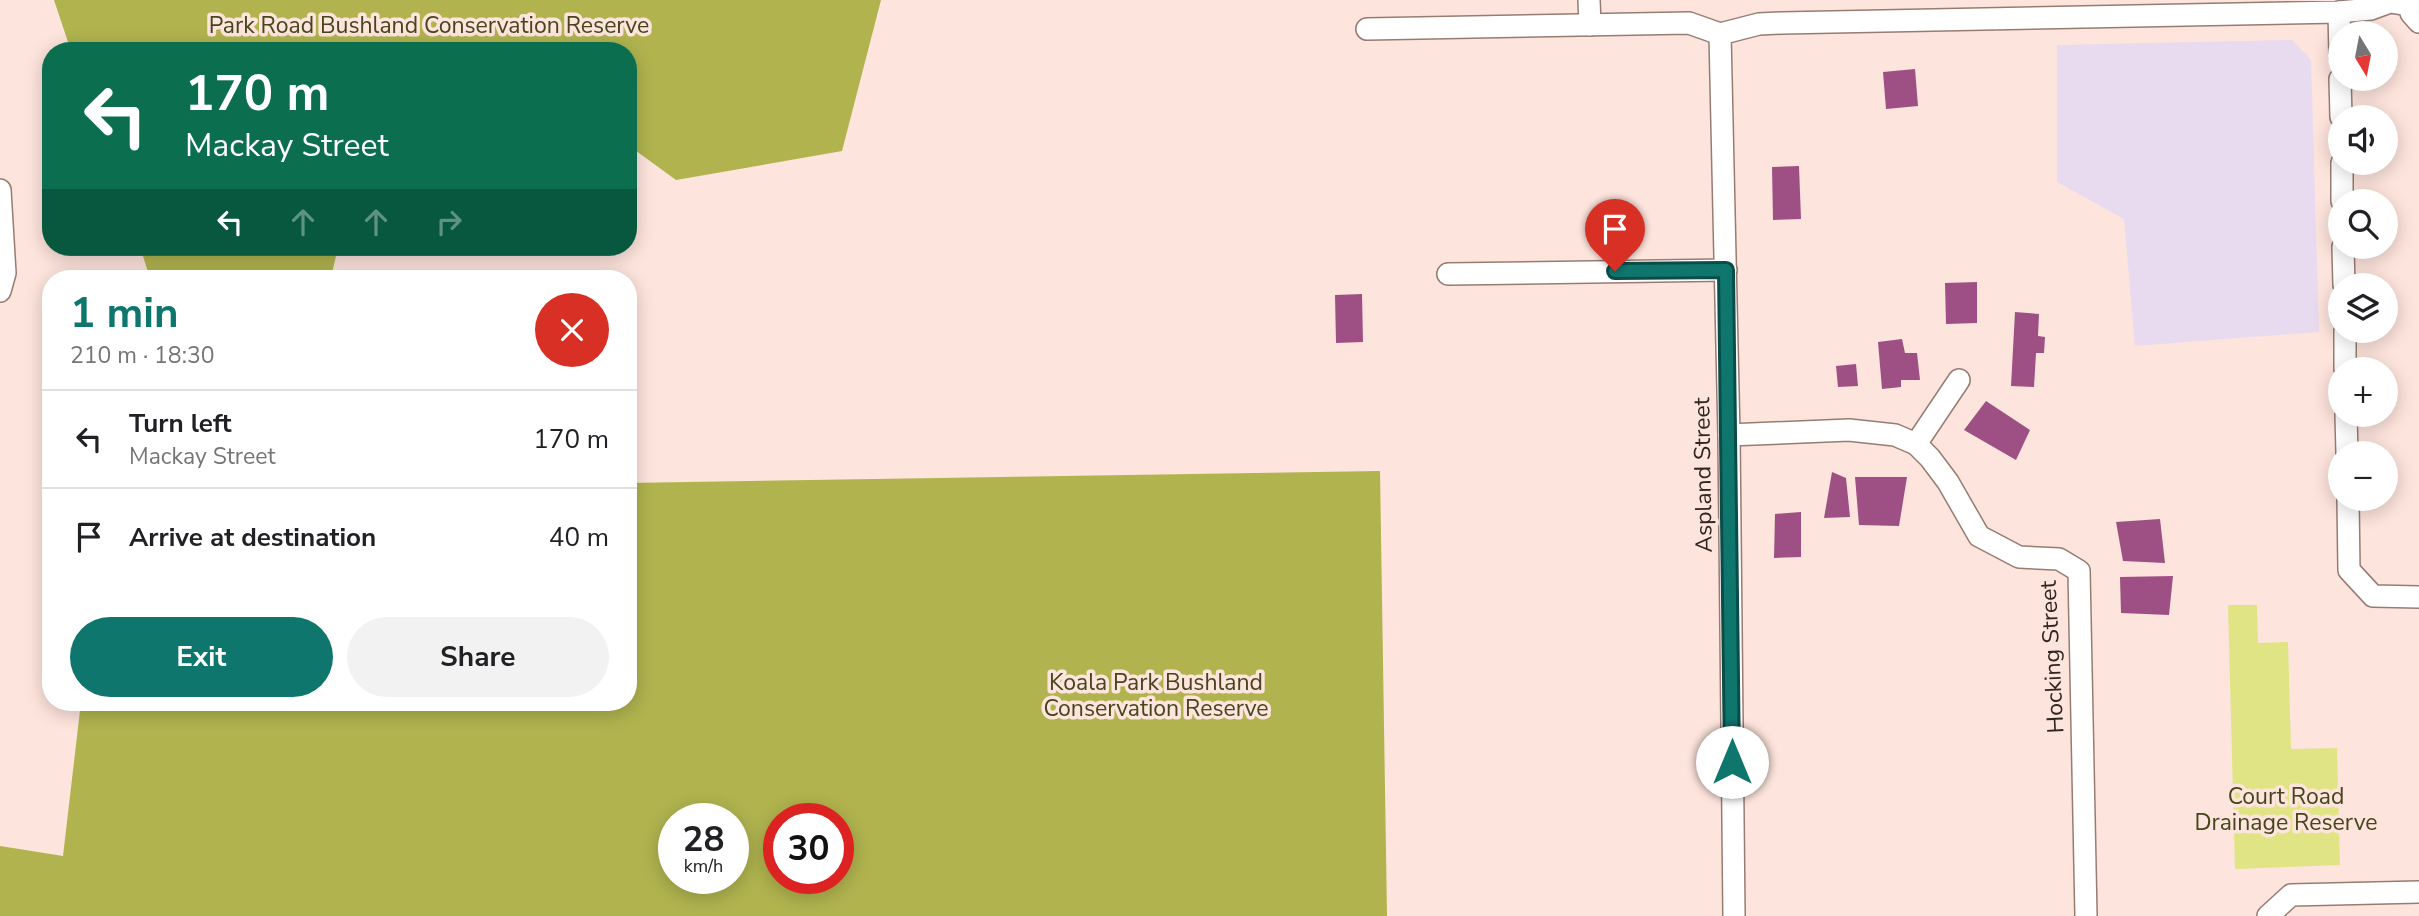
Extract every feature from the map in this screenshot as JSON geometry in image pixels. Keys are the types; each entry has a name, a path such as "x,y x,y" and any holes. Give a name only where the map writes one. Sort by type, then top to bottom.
{"street":[{"path":"1589,0 1590,25"},
{"path":"1367,29 1689,23 1720,34 1759,24 2154,9 2339,12 2371,9 2390,2 2412,9"},
{"path":"2339,12 2339,21"},
{"name":"Aspland Street","path":"1720,34 1729,435 1734,916"},
{"path":"0,190 5,273 0,292"},
{"path":"1448,274 1726,270"},
{"path":"1729,435 1861,430 1895,435 1916,444 1959,380"},
{"name":"Hocking Street","path":"1916,444 1948,482 1979,536 2019,556 2059,559 2079,571 2086,916"},
{"path":"2348,511 2349,570 2373,596 2419,597"},
{"path":"2268,916 2291,895 2419,892"}],"shaded area":[{"path":"2292,40 2311,60 2319,332 2135,346 2124,219 2057,182 2057,45"}],"green space":[{"name":"Park Road Bushland Conservation Reserve","path":"54,0 881,0 842,151 676,180 637,152 637,42 68,42"},
{"path":"143,256 336,256 333,270 147,270"},
{"name":"Koala Park Bushland Conservation Reserve","path":"1380,471 1387,916 0,916 0,846 63,856 80,711 637,711 637,483"},
{"name":"Court Road Drainage Reserve","path":"2228,605 2257,605 2258,643 2288,642 2291,749 2337,748 2340,865 2235,869"}],"building":[{"path":"1915,69 1918,106 1886,109 1883,72"},
{"path":"1799,166 1801,219 1773,220 1772,167"},
{"path":"1977,282 1977,323 1946,324 1945,283"},
{"path":"1362,294 1363,342 1336,343 1335,295"},
{"path":"2015,312 2039,314 2038,336 2045,337 2044,353 2036,353 2034,387 2011,386"},
{"path":"1902,339 1905,353 1917,353 1920,380 1901,380 1901,387 1882,389 1878,342"},
{"path":"1856,364 1858,386 1838,387 1836,366"},
{"path":"1986,401 2030,430 2016,460 1964,430"},
{"path":"1832,472 1846,478 1850,517 1824,518"},
{"path":"1855,477 1907,477 1899,526 1859,525"},
{"path":"1801,512 1801,557 1774,558 1775,514"},
{"path":"2160,519 2165,563 2123,561 2116,522"},
{"path":"2173,576 2169,615 2121,613 2120,577"}],"route":[{"path":"1615,271 1726,270 1732,762"}]}
